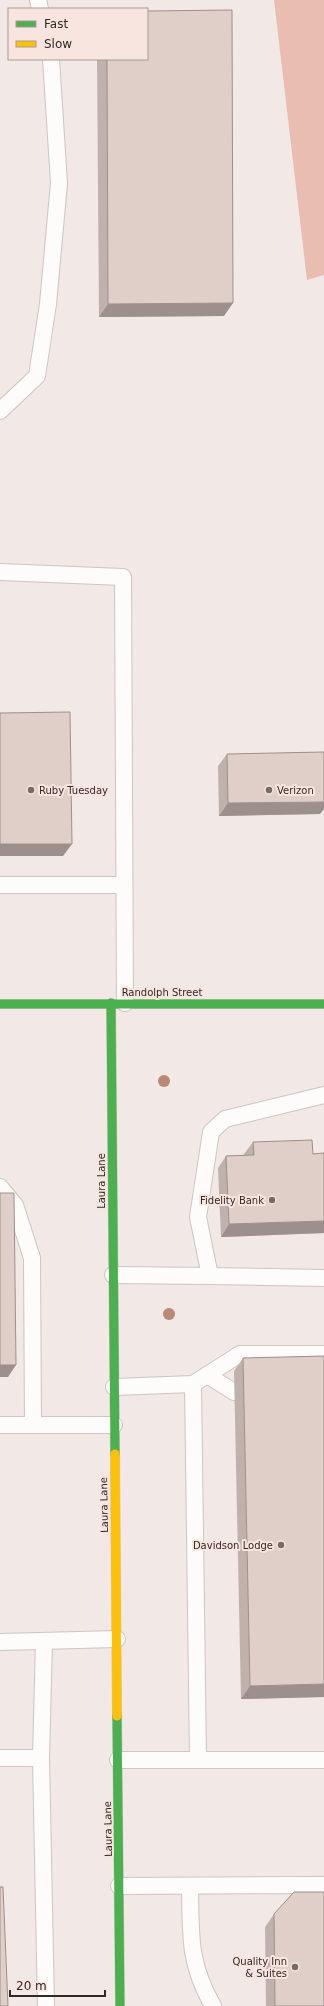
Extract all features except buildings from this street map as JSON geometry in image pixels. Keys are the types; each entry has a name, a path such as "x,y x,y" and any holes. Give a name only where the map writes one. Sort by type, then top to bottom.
{"street":[{"name":"Laura Lane","path":"118,1003 113,1275 120,2006"},
{"name":"Randolph Street","path":"0,1004 324,1004"}],"lane":[{"path":"0,411 37,376 48,304 59,183 51,60"},
{"path":"0,572 123,577 123,886 118,1003"},
{"path":"0,885 123,886"},
{"path":"210,1276 198,1217 211,1132 225,1118 324,1095"},
{"path":"0,1187 15,1205 32,1258 33,1425"},
{"path":"113,1275 324,1278"},
{"path":"114,1387 193,1384 240,1354 324,1354"},
{"path":"207,1375 234,1392"},
{"path":"193,1384 198,1759"},
{"path":"0,1426 114,1425"},
{"path":"0,1642 117,1639"},
{"path":"44,1641 41,1758 46,2006"},
{"path":"0,1758 41,1758"},
{"path":"118,1760 324,1760"},
{"path":"119,1886 324,1885"},
{"path":"190,1886 191,1944 196,1971 213,2006"}],"shaded area":[{"path":"274,0 324,0 324,275 307,280"}],"traffic: fast":[{"path":"111,1003 115,1454"},
{"path":"0,1004 324,1004"},
{"path":"117,1716 120,2006"}],"traffic: slow":[{"path":"115,1454 117,1716"}],"place":[{"name":"Ruby Tuesday","path":"31,790"},
{"name":"Verizon","path":"269,790"},
{"name":"Fidelity Bank","path":"272,1200"},
{"name":"Davidson Lodge","path":"281,1545"},
{"name":"Quality Inn & Suites","path":"295,1967"}]}
